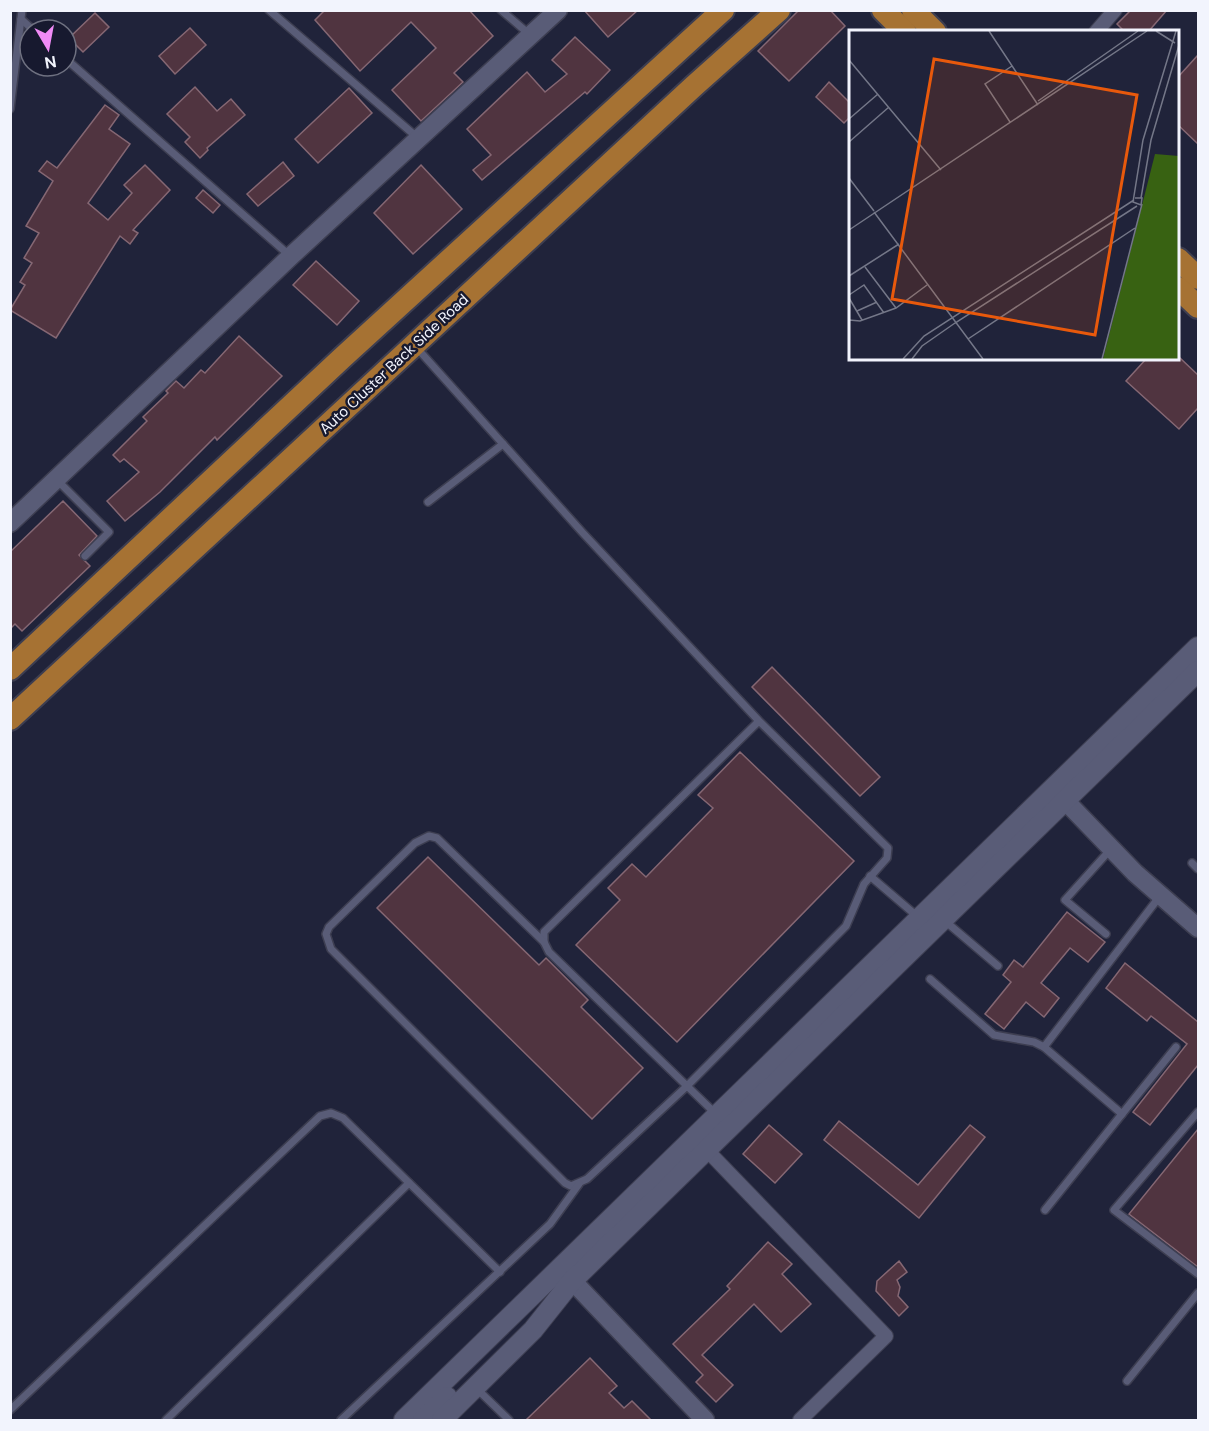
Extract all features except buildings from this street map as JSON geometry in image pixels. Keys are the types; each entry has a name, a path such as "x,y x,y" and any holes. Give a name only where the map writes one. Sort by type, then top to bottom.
{"main road":[{"path":"10,669 342,358 723,10"},
{"name":"Auto Cluster Back Side Road","path":"10,719 779,10"},
{"path":"883,10 902,30"},
{"path":"913,10 933,30"},
{"path":"1179,260 1198,278"},
{"path":"1179,289 1198,307"},
{"path":"404,1420 566,1274 947,908 1059,795 1198,647"},
{"path":"1059,795 1196,678"},
{"path":"701,1144 717,1115 921,920 947,908"},
{"path":"441,1420 533,1330 548,1309 566,1274"},
{"path":"423,1420 523,1321 548,1309"}],"street":[{"path":"10,523 291,256 420,140 558,10"},
{"path":"1098,30 1115,10"},
{"path":"1059,795 1160,896 1197,923"},
{"path":"701,1144 886,1336 800,1420"},
{"path":"566,1274 705,1420"}],"lane":[{"path":"269,10 420,140"},
{"path":"501,10 531,36"},
{"path":"10,109 18,44"},
{"path":"78,70 291,256"},
{"path":"341,1420 550,1224 579,1184 687,1086 846,926 870,876 887,858 888,848 759,722 414,345"},
{"path":"428,502 503,444"},
{"path":"56,479 109,532 85,556"},
{"path":"544,942 544,932 759,722"},
{"path":"579,1184 571,1186 565,1183 331,948 326,934 328,927 422,838 429,836 437,838 544,942 549,952 717,1115"},
{"path":"1106,934 1065,900 1111,849"},
{"path":"870,876 921,920"},
{"path":"1044,1047 1160,896"},
{"path":"947,908 998,966"},
{"path":"930,979 994,1035 1034,1042 1044,1047 1122,1114"},
{"path":"1045,1210 1176,1047"},
{"path":"1198,1112 1114,1210 1198,1274"},
{"path":"10,1410 320,1116 331,1113 343,1118 500,1272"},
{"path":"166,1420 409,1183"},
{"path":"1127,1381 1198,1293"},
{"path":"475,1387 509,1420"}]}
